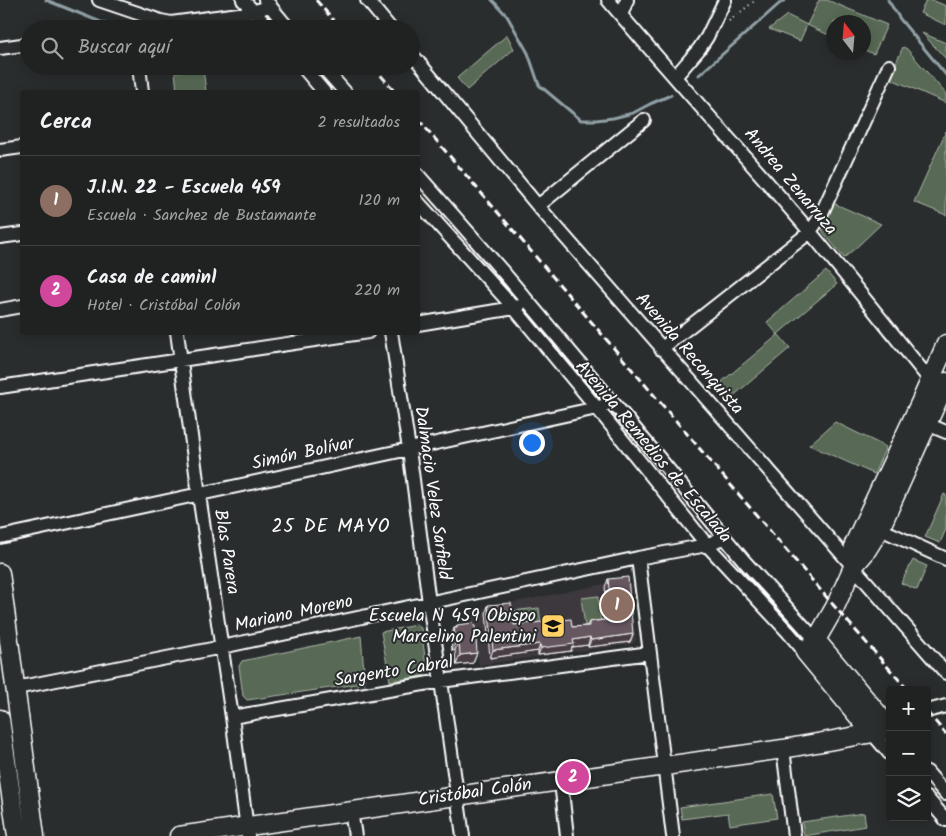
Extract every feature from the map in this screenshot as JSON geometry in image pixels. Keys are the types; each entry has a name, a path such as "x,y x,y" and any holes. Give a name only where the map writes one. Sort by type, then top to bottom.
{"street":[{"path":"99,0 158,20"},
{"path":"244,0 262,20 269,5 282,20"},
{"name":"Andrea Zenarruza","path":"608,0 721,128 940,383"},
{"path":"620,15 627,0"},
{"path":"675,77 707,37 725,0"},
{"path":"371,4 384,20"},
{"path":"0,48 20,45"},
{"name":"Avenida Reconquista","path":"420,64 538,206 661,349 946,673"},
{"path":"661,349 810,232 820,217 889,66"},
{"path":"140,75 142,90"},
{"path":"310,75 322,90"},
{"path":"330,75 343,90"},
{"path":"538,206 644,120"},
{"path":"0,150 20,147"},
{"name":"Avenida Remedios de Escalada","path":"420,177 528,302 745,562 886,749"},
{"name":"Avenida Remedios de Escalada","path":"420,204 514,308 707,545 788,632 810,646 886,725"},
{"path":"0,237 20,234"},
{"path":"420,324 514,308 528,302"},
{"path":"0,310 20,306"},
{"name":"Blas Parera","path":"177,335 247,832"},
{"path":"0,387 349,335"},
{"name":"Dalmacio Velez Sarfield","path":"391,335 463,836"},
{"path":"872,526 928,424 940,383 946,344"},
{"path":"810,646 835,607 853,567 866,553 872,526 940,383"},
{"name":"Simón Bolívar","path":"0,537 409,450 597,408 612,402"},
{"path":"928,424 946,432"},
{"path":"872,526 946,559"},
{"name":"Mariano Moreno","path":"16,688 222,647 707,545 724,537"},
{"path":"638,558 673,836"},
{"path":"0,573 35,836"},
{"name":"Sargento Cabral","path":"232,716 441,681 650,653"},
{"path":"931,710 946,706"},
{"path":"0,719 5,790 17,836"},
{"name":"Cristóbal Colón","path":"179,836 247,832 351,811 783,749 886,730"},
{"path":"783,749 794,836"},
{"path":"930,776 946,794"},
{"path":"561,782 567,836"},
{"path":"931,803 946,820"},
{"path":"351,811 355,836"}],"path":[{"path":"728,21 756,0"}],"shaded area":[{"name":"Escuela N 459 Obispo Marcelino Palentini","path":"624,580 629,583 636,640 632,644 479,665 471,611"}],"green space":[{"path":"819,0 827,0 863,15 826,15 826,34 807,25"},
{"path":"926,0 932,0 946,6 946,25 920,13"},
{"path":"787,15 807,25 800,41 769,29"},
{"path":"871,18 887,25 874,54 871,53"},
{"path":"922,33 946,43 946,59"},
{"path":"507,35 514,49 467,90 457,78"},
{"path":"903,47 907,49 946,94 946,103 889,78"},
{"path":"175,75 204,75 206,90 177,90"},
{"path":"946,131 946,215 914,202"},
{"path":"833,203 881,224 844,258 823,232 822,226"},
{"path":"826,271 837,284 778,334 790,348 731,398 719,384 778,335 767,322"},
{"path":"835,422 886,447 874,474 809,445"},
{"path":"944,494 946,495 946,529 940,543 925,537"},
{"path":"913,560 927,566 917,590 901,583"},
{"path":"598,596 601,624 585,626 581,598"},
{"path":"539,608 541,624 513,627 511,611"},
{"path":"416,625 421,628 427,672 423,676 390,681 381,632"},
{"path":"361,636 365,683 247,700 243,696 239,666 242,661"},
{"path":"773,794 777,818 730,825 728,813 682,819 680,807"},
{"path":"864,813 866,826 804,836 802,822"}],"building":[{"path":"628,577 633,634 591,640 590,637 573,640 574,644 541,648 540,644 493,650 488,605 511,603 514,625 571,619 572,627 589,626 589,622 612,619 608,579"},
{"path":"473,623 475,626 477,653 460,655 459,640 456,641 454,628 457,628 457,625"}],"waterway":[{"path":"46,0 96,20"},
{"path":"492,0 507,16 528,53 539,85 581,120 613,118 633,113 671,95"},
{"path":"699,75 785,0"},
{"path":"888,0 900,19 946,75"}],"railway":[{"path":"316,0 333,20"},
{"path":"381,75 393,90"},
{"path":"420,121 904,686"},
{"path":"931,717 946,734"}],"place":[{"name":"J.I.N. 22 - Escuela 459","path":"617,605"},
{"name":"Escuela N 459 Obispo Marcelino Palentini","path":"553,626"},
{"name":"Casa de caminl","path":"573,777"}],"district":[{"name":"25 DE MAYO","path":"331,527"}]}
